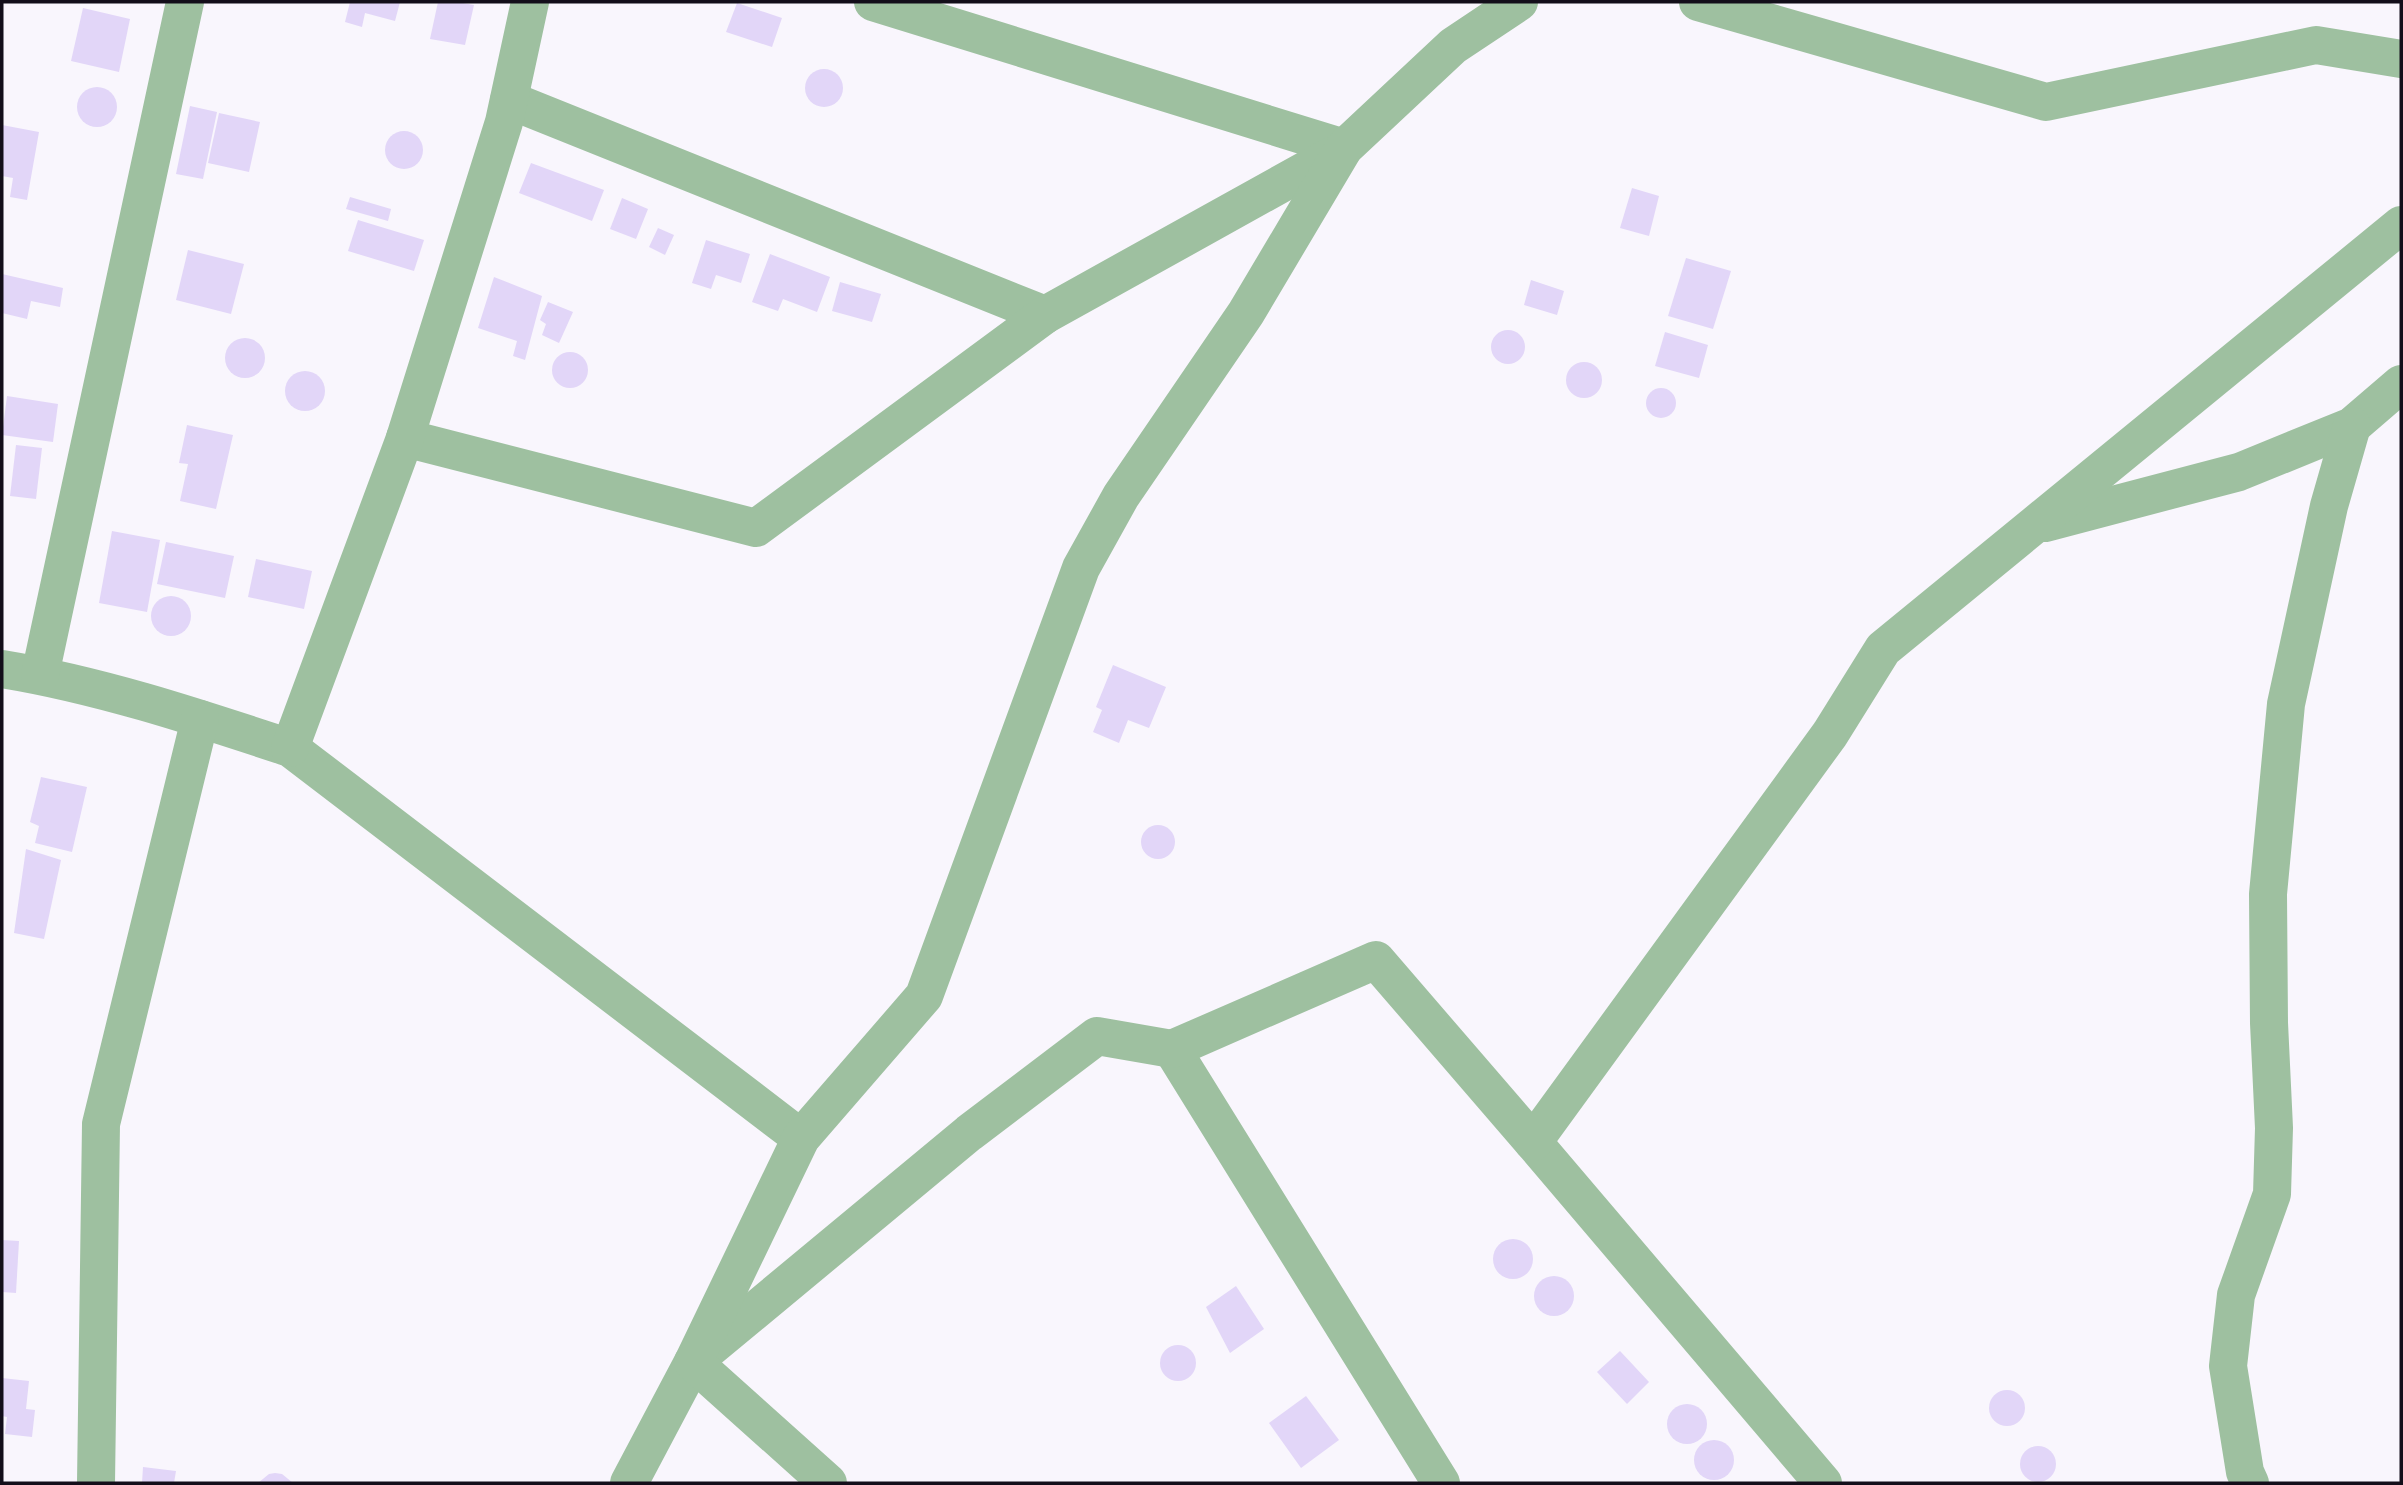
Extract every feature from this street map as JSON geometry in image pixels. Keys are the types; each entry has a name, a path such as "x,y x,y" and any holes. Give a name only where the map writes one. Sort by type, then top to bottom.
{"street":[{"path":"40,676 185,2"},
{"path":"290,748 405,438 509,100 530,2"},
{"path":"873,2 1344,149"},
{"path":"405,438 756,528 1045,315 1344,149 1453,46 1520,2"},
{"path":"1698,2 2046,102 2316,45 2401,59"},
{"path":"509,100 1045,315"},
{"path":"629,1483 693,1362 801,1138 924,996 1081,568 1121,496 1246,313 1344,149"},
{"path":"1532,1142 1830,734 1882,649 2401,225"},
{"path":"2033,526 2239,472 2352,426 2401,384"},
{"path":"2250,1483 2245,1472 2228,1366 2236,1295 2273,1194 2268,894 2285,717 2329,506 2352,426"},
{"path":"2,669 40,676 200,719 290,748 801,1138"},
{"path":"96,1483 101,1124 200,719"},
{"path":"693,1362 969,1133 1097,1035 1172,1049 1376,960 1823,1483"},
{"path":"1172,1049 1434,1481"},
{"path":"693,1362 828,1483"}],"building":[{"path":"350,2 400,2 395,21 365,13 362,27 345,22"},
{"path":"438,2 474,5 465,45 430,39"},
{"path":"737,3 782,18 772,47 726,32"},
{"path":"83,8 130,19 119,72 71,61"},
{"path":"824,69 838,74 843,88 838,102 824,107 810,102 805,88 810,74"},
{"path":"97,87 111,93 117,107 111,121 97,127 83,121 77,107 83,93"},
{"path":"190,106 217,112 203,179 176,174"},
{"path":"219,113 260,122 249,172 208,163"},
{"path":"2,125 39,132 27,200 10,197 13,178 2,176"},
{"path":"404,131 418,136 423,150 418,164 404,169 390,164 385,150 390,136"},
{"path":"531,163 604,190 592,221 519,193"},
{"path":"1632,188 1659,196 1649,236 1620,228"},
{"path":"350,197 391,209 388,221 346,209"},
{"path":"622,198 648,209 636,239 610,229"},
{"path":"358,220 424,240 414,271 348,251"},
{"path":"658,228 674,235 665,255 649,247"},
{"path":"706,240 750,254 741,283 716,275 711,289 692,283"},
{"path":"188,250 244,264 231,314 176,300"},
{"path":"770,254 830,277 817,312 783,299 778,311 752,302"},
{"path":"1686,258 1731,271 1713,329 1668,316"},
{"path":"2,274 63,288 60,307 31,301 27,319 2,313"},
{"path":"494,277 542,296 525,360 513,356 517,341 478,328"},
{"path":"1531,280 1564,291 1557,315 1524,305"},
{"path":"840,282 881,294 872,322 832,311"},
{"path":"548,302 573,312 559,343 542,335 546,324 540,320"},
{"path":"1508,330 1520,335 1525,347 1520,359 1508,364 1496,359 1491,347 1496,335"},
{"path":"1665,332 1708,345 1699,378 1655,366"},
{"path":"245,338 259,344 265,358 259,372 245,378 231,372 225,358 231,344"},
{"path":"570,352 583,357 588,370 583,383 570,388 557,383 552,370 557,357"},
{"path":"1584,362 1596,368 1602,380 1596,392 1584,398 1572,392 1566,380 1572,368"},
{"path":"305,371 319,377 325,391 319,405 305,411 291,405 285,391 291,377"},
{"path":"1661,388 1672,392 1676,403 1672,414 1661,418 1650,414 1646,403 1650,392"},
{"path":"7,396 58,404 53,442 2,435"},
{"path":"187,425 233,435 216,509 180,501 188,464 179,463"},
{"path":"16,445 42,448 36,499 10,496"},
{"path":"112,531 160,540 147,612 99,603"},
{"path":"166,542 234,556 225,598 157,584"},
{"path":"256,559 312,571 304,609 248,597"},
{"path":"171,596 185,602 191,616 185,630 171,636 157,630 151,616 157,602"},
{"path":"1113,665 1166,687 1149,728 1128,720 1119,743 1093,732 1102,710 1096,707"},
{"path":"41,777 87,787 72,852 35,843 39,826 30,822"},
{"path":"1158,825 1170,830 1175,842 1170,854 1158,859 1146,854 1141,842 1146,830"},
{"path":"26,849 61,860 44,939 14,933"},
{"path":"1513,1239 1521,1240 1527,1245 1532,1251 1532,1267 1527,1273 1521,1278 1513,1279 1505,1278 1499,1273 1494,1267 1493,1259 1494,1251 1499,1245 1505,1240"},
{"path":"2,1240 19,1241 16,1293 2,1292"},
{"path":"1554,1276 1568,1282 1574,1296 1568,1310 1554,1316 1540,1310 1534,1296 1540,1282"},
{"path":"1236,1286 1264,1329 1230,1353 1206,1307"},
{"path":"1178,1345 1191,1350 1196,1363 1191,1376 1178,1381 1165,1376 1160,1363 1165,1350"},
{"path":"1620,1351 1649,1382 1627,1404 1597,1372"},
{"path":"2,1378 29,1381 26,1409 35,1410 32,1437 5,1434 7,1417 2,1416"},
{"path":"2007,1390 2020,1395 2025,1408 2020,1421 2007,1426 1994,1421 1989,1408 1994,1395"},
{"path":"1306,1396 1339,1440 1301,1468 1269,1423"},
{"path":"1687,1404 1701,1410 1707,1424 1701,1438 1687,1444 1673,1438 1667,1424 1673,1410"},
{"path":"1714,1440 1722,1441 1728,1446 1733,1452 1733,1468 1728,1474 1722,1479 1714,1480 1706,1479 1700,1474 1695,1468 1694,1460 1695,1452 1700,1446 1706,1441"},
{"path":"2038,1446 2051,1451 2056,1464 2051,1477 2038,1482 2025,1477 2020,1464 2025,1451"},
{"path":"143,1467 176,1471 174,1483 142,1483"},
{"path":"269,1474 282,1474 293,1483 258,1483"}]}
